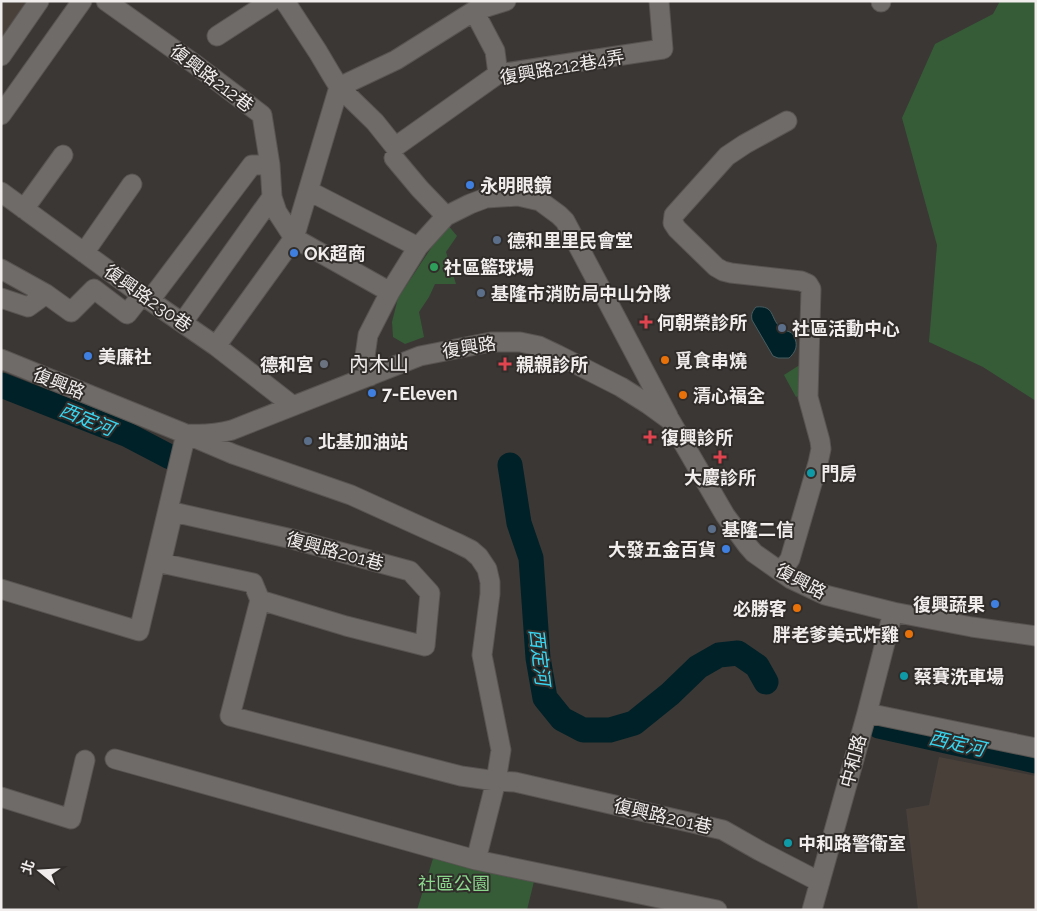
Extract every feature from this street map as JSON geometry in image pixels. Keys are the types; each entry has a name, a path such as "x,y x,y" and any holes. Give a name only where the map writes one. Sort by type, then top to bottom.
{"street":[{"path":"1,56 39,1"},
{"path":"1,115 82,1"},
{"name":"復興路212巷","path":"106,1 196,64 262,115 270,165 272,197 277,212 294,238 390,292"},
{"path":"339,87 396,60 474,11 506,1"},
{"name":"復興路212巷4弄","path":"339,87 375,122 395,147 498,74 663,49 658,1"},
{"path":"216,346 294,238 339,87 285,2 217,36"},
{"path":"474,11 495,50 498,74"},
{"path":"781,572 790,559 821,449 808,397 811,289 808,284 802,281 723,271 696,248 673,223 674,215 727,156 744,144 788,121"},
{"path":"24,209 63,155"},
{"path":"394,158 446,216"},
{"path":"1,269 46,294 71,312 94,290 127,314 146,298 252,165 270,165"},
{"path":"84,253 132,184"},
{"path":"309,191 418,247"},
{"name":"復興路230巷","path":"1,192 146,298 216,346 293,406"},
{"path":"370,376 365,356 368,335 390,292 418,247 446,216 486,198 518,196 540,201 565,221 670,420"},
{"path":"183,322 272,197"},
{"path":"1,298 28,307 46,294"},
{"name":"復興路","path":"1,359 186,434 201,435 232,430 420,356 490,342 520,342 538,346 621,387 670,420 725,515 754,553 791,579 824,595 893,612 972,627 1036,636"},
{"path":"232,430 232,454"},
{"path":"1,589 138,631 186,434 232,454 351,496 458,543 479,557 486,569 490,582 482,654 501,750 496,781 476,860"},
{"name":"復興路201巷","path":"260,600 346,626 425,646 430,593 410,571 292,539 173,512 161,564 252,583 260,600 230,716 461,776 515,782 723,830 820,882"},
{"name":"中和路","path":"812,910 893,612"},
{"path":"867,713 1036,748"},
{"path":"115,759 476,860 717,910"},
{"path":"1,797 71,819 85,760"}],"shaded area":[{"path":"1,1 36,1 1,52"},
{"path":"939,757 1036,776 1036,910 918,910 906,809 929,805"}],"green space":[{"path":"1000,1 1036,1 1036,401 983,367 929,342 937,245 902,118 935,44 993,14"},
{"path":"447,224 457,236 446,252 456,284 435,284 419,312 424,337 405,344 393,337 392,322 398,298"},
{"path":"809,359 808,391 796,397 784,375"},
{"name":"社區公園","path":"436,849 536,873 527,910 417,910"}],"water":[{"path":"756,307 769,310 780,327 792,333 796,346 789,358 773,356 752,320 752,313"}],"waterway":[{"name":"西定河","path":"1,385 126,434 170,457"},
{"name":"西定河","path":"510,465 519,523 531,558 538,658 545,698 562,719 583,730 610,730 634,723 670,694 698,667 719,655 738,653 757,666 766,682"},
{"name":"西定河","path":"879,726 1036,761"}],"place":[{"name":"永明眼鏡","path":"470,185"},
{"name":"德和里里民會堂","path":"497,240"},
{"name":"OK超商","path":"294,253"},
{"name":"社區籃球場","path":"434,267"},
{"name":"基隆市消防局中山分隊","path":"481,293"},
{"name":"何朝榮診所","path":"646,322"},
{"name":"社區活動中心","path":"782,328"},
{"name":"美廉社","path":"88,356"},
{"name":"覓食串燒","path":"665,360"},
{"name":"德和宮","path":"324,364"},
{"name":"親親診所","path":"505,364"},
{"name":"7-Eleven","path":"372,393"},
{"name":"清心福全","path":"683,395"},
{"name":"復興診所","path":"650,437"},
{"name":"北基加油站","path":"308,441"},
{"name":"大慶診所","path":"720,457"},
{"name":"門房","path":"811,473"},
{"name":"基隆二信","path":"712,529"},
{"name":"大發五金百貨","path":"726,549"},
{"name":"復興蔬果","path":"995,604"},
{"name":"必勝客","path":"797,608"},
{"name":"胖老爹美式炸雞","path":"909,634"},
{"name":"蔡賽洗車場","path":"904,676"},
{"name":"中和路警衛室","path":"788,843"}],"district":[{"name":"內木山","path":"379,364"}]}
